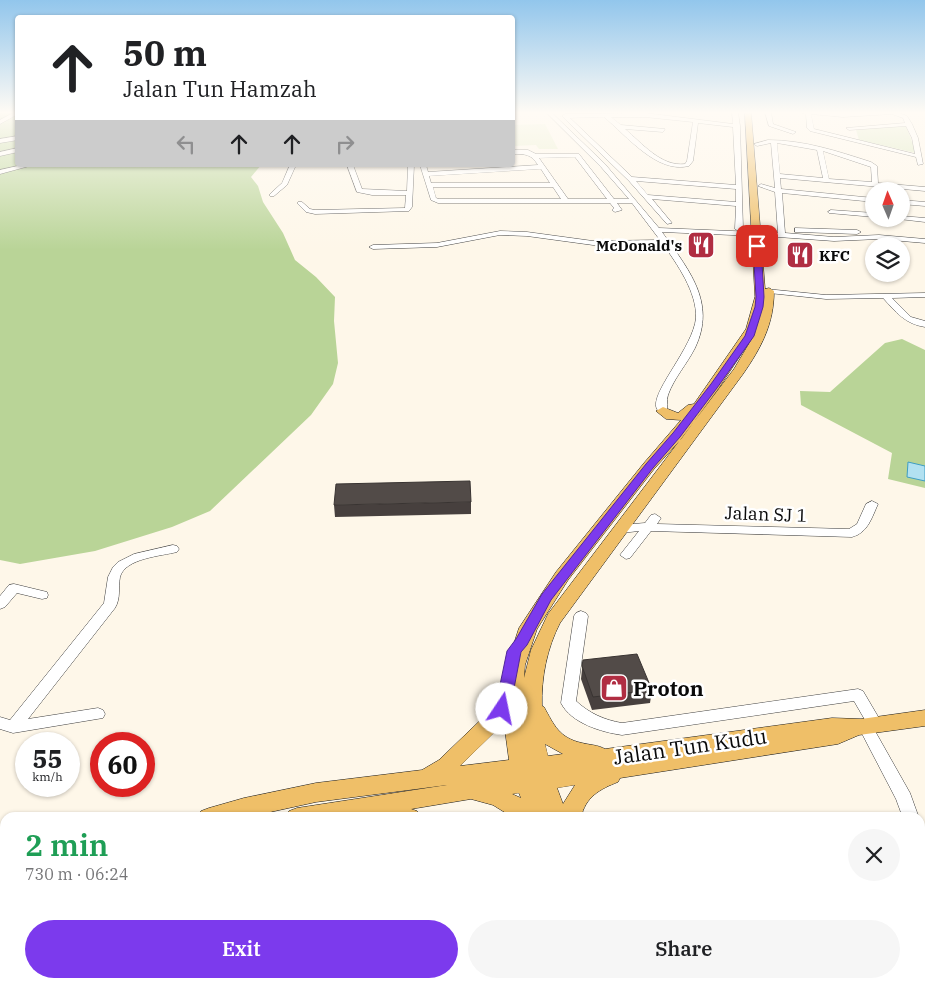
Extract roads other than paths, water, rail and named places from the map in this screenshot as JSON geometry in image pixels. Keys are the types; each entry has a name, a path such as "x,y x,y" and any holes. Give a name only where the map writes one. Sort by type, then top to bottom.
{"main road":[{"path":"554,812 532,774 531,706 534,678 542,641 550,625 635,525 752,351 766,323 770,306 762,233 760,158"},
{"path":"538,812 532,774 512,711 516,665 522,642 546,597 649,466 677,435 749,336 759,307 758,259 768,190 763,158"},
{"path":"663,411 673,417 682,417 714,386"},
{"path":"649,466 672,430 673,426 663,411"},
{"path":"372,803 446,766 497,717 502,709 512,657 518,645 522,642"},
{"path":"534,678 537,714 540,725 548,736 572,750 646,759"},
{"name":"Jalan Tun Kudu","path":"532,774 838,736 867,726 925,718"},
{"path":"572,812 577,796 588,786 646,759"},
{"path":"227,812 291,798 372,803 464,790 532,774"},
{"path":"327,812 532,774"},
{"path":"464,790 500,798 524,812"},
{"path":"372,803 395,812"}],"street":[{"path":"536,158 566,201"},
{"path":"579,158 619,210 615,210"},
{"path":"595,158 657,230 691,284 701,307 696,336 663,395 661,406 663,411"},
{"path":"609,158 669,223"},
{"path":"657,158 670,165 684,166 690,158"},
{"path":"738,158 739,231"},
{"path":"768,158 777,176"},
{"path":"822,158 826,180"},
{"path":"852,158 872,164 874,166 876,182"},
{"path":"426,174 542,166"},
{"path":"0,172 21,167"},
{"path":"272,195 285,184 292,167"},
{"path":"351,167 359,191 409,193"},
{"path":"300,203 308,211 315,212 399,211 408,208 411,167"},
{"path":"424,167 433,199 438,201 632,201"},
{"path":"777,176 865,183"},
{"path":"777,176 768,190 781,233"},
{"path":"630,179 739,187"},
{"path":"430,185 554,185"},
{"path":"910,187 925,189"},
{"path":"768,190 865,199"},
{"path":"828,196 834,230"},
{"path":"646,197 739,204"},
{"path":"910,203 925,204"},
{"path":"831,212 865,215"},
{"path":"910,219 925,220"},
{"path":"657,230 762,233 834,230 925,237"},
{"path":"373,247 437,245 500,233 527,234 593,243 665,242"},
{"path":"781,233 834,239 879,237 925,241"},
{"path":"769,292 826,297 925,295"},
{"path":"885,296 909,320 925,324"},
{"name":"Jalan SJ 1","path":"635,525 852,533 862,526 872,504"},
{"path":"626,555 635,525 655,518"},
{"path":"7,725 110,605 114,595 114,578 117,571 134,558 173,549"},
{"path":"0,604 14,588 42,595"},
{"path":"581,616 568,703 590,719 611,728 622,730 858,695 867,726 904,798 909,812"},
{"path":"7,725 98,714"}],"water":[{"path":"908,462 925,466 925,481 907,477"}],"place":[{"name":"McDonald's","path":"701,245"},
{"name":"KFC","path":"800,255"},
{"name":"Proton","path":"614,688"}]}
